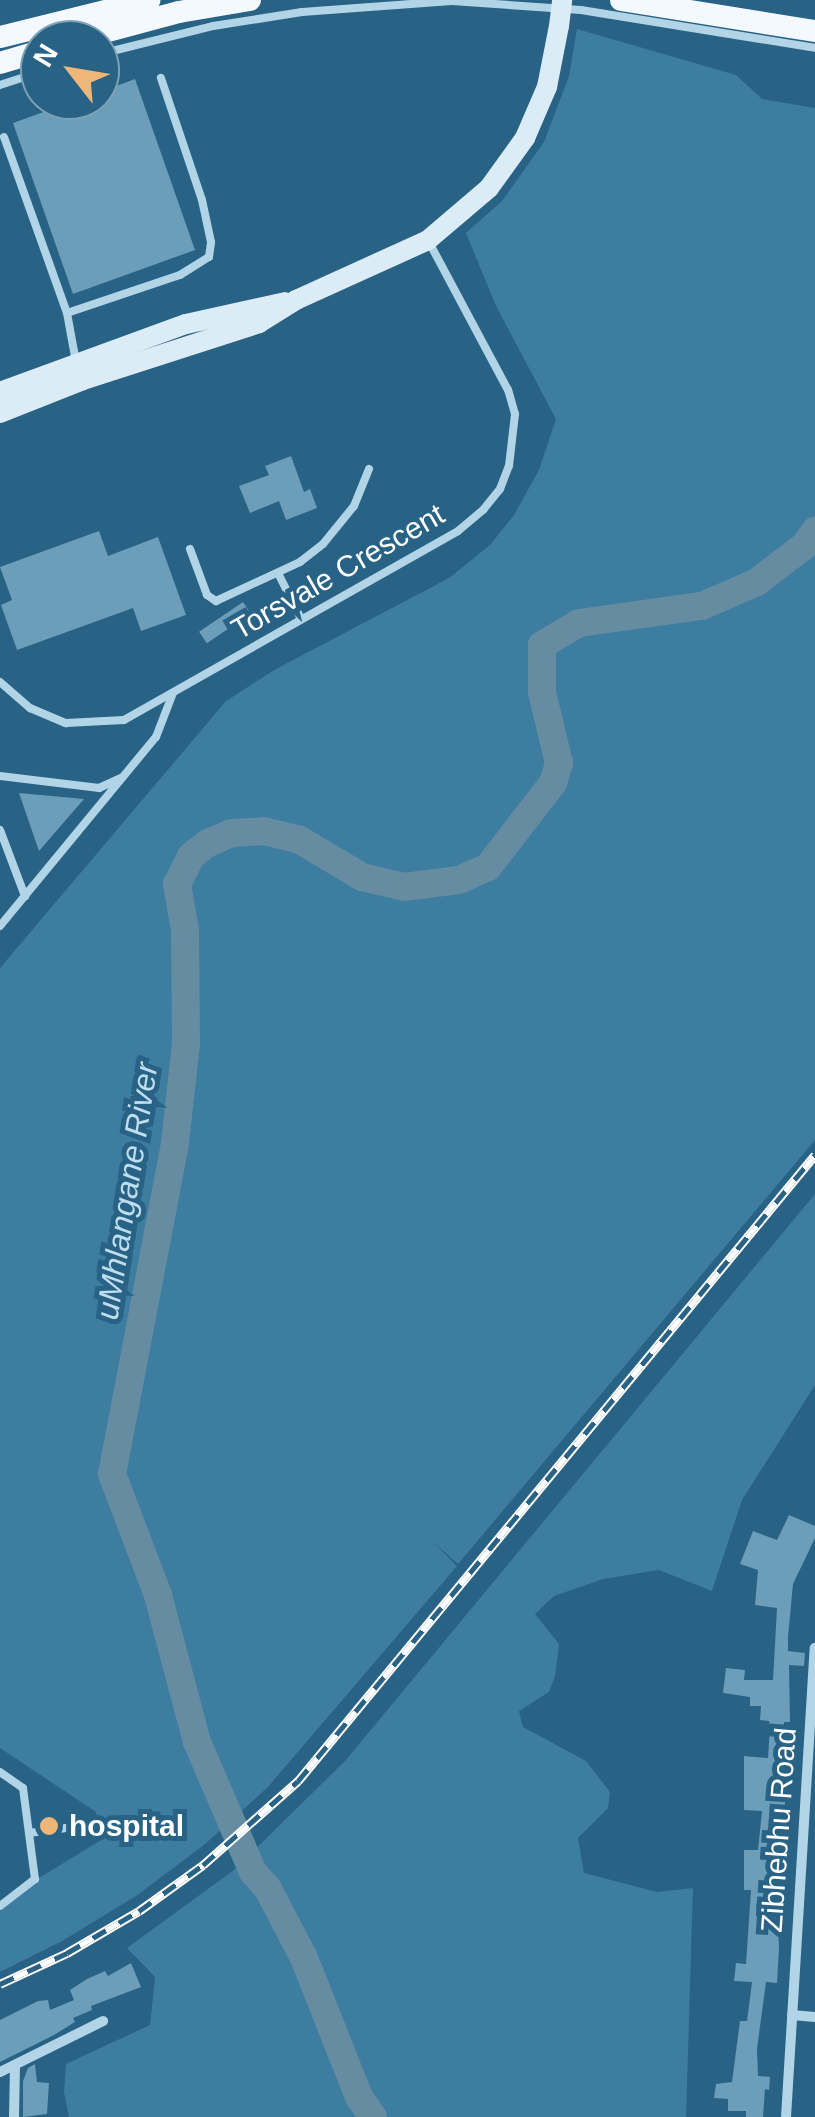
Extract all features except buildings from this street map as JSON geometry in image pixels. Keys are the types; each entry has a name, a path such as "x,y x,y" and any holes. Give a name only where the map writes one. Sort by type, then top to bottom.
{"main road":[{"path":"0,37 149,0"},
{"path":"120,28 179,12 250,0"},
{"path":"621,0 815,31"},
{"path":"704,0 815,16"}],"street":[{"path":"0,392 80,372 256,315 428,240 488,188 525,138 547,87 562,0"},
{"path":"0,413 80,372"},
{"name":"Zibhebhu Road","path":"786,2117 815,1648"},
{"path":"792,2015 815,2017"},
{"path":"0,2072 103,2021"},
{"path":"14,2117 15,2064"}],"lane":[{"path":"120,49 213,26 302,12 452,1 565,8 815,48"},
{"path":"66,314 180,275 209,257 212,242 202,200 160,78"},
{"path":"4,137 66,314 80,372"},
{"name":"Torsvale Crescent","path":"0,682 30,708 81,724 124,720 458,531 492,500 508,466 515,414 508,390 428,240"},
{"path":"190,549 212,600 278,572 300,562 341,526 369,469"},
{"path":"278,572 301,619"},
{"path":"0,926 156,738 173,693"},
{"path":"0,776 99,788 124,776"},
{"path":"0,830 24,896"},
{"path":"0,1772 23,1788 35,1879 0,1906"},
{"path":"29,1833 88,1824"}],"shaded area":[{"path":"577,29 736,75 762,99 815,108 815,1140 458,1564 433,1542 457,1566 267,1788 204,1845 136,1896 62,1941 0,1972 0,1902 101,1840 96,1812 0,1748 0,968 226,701 276,669 449,578 490,545 514,515 539,470 556,419 496,306 466,233 502,201 544,142 569,76"},
{"path":"815,1194 815,1385 742,1500 712,1591 659,1570 603,1579 554,1596 535,1614 559,1644 555,1676 549,1692 519,1711 523,1727 586,1761 610,1792 608,1808 578,1838 584,1873 657,1892 693,1888 686,2117 69,2117 64,2092 66,2064 150,2025 155,1977 127,1948 234,1870 345,1761"}],"waterway":[{"name":"uMhlangane River","path":"373,2117 359,2097 304,1958 268,1889 253,1872 197,1742 158,1595 112,1474 175,1143 186,1043 185,930 177,884 191,856 208,843 231,833 264,831 300,840 362,877 404,887 459,880 488,867 553,783 559,763 542,692 542,645 579,623 702,606 757,582 804,546 815,531"}],"railway":[{"path":"0,1984 67,1953 139,1911 203,1865 298,1781 815,1155"}],"place":[{"name":"hospital","path":"49,1826"}]}
